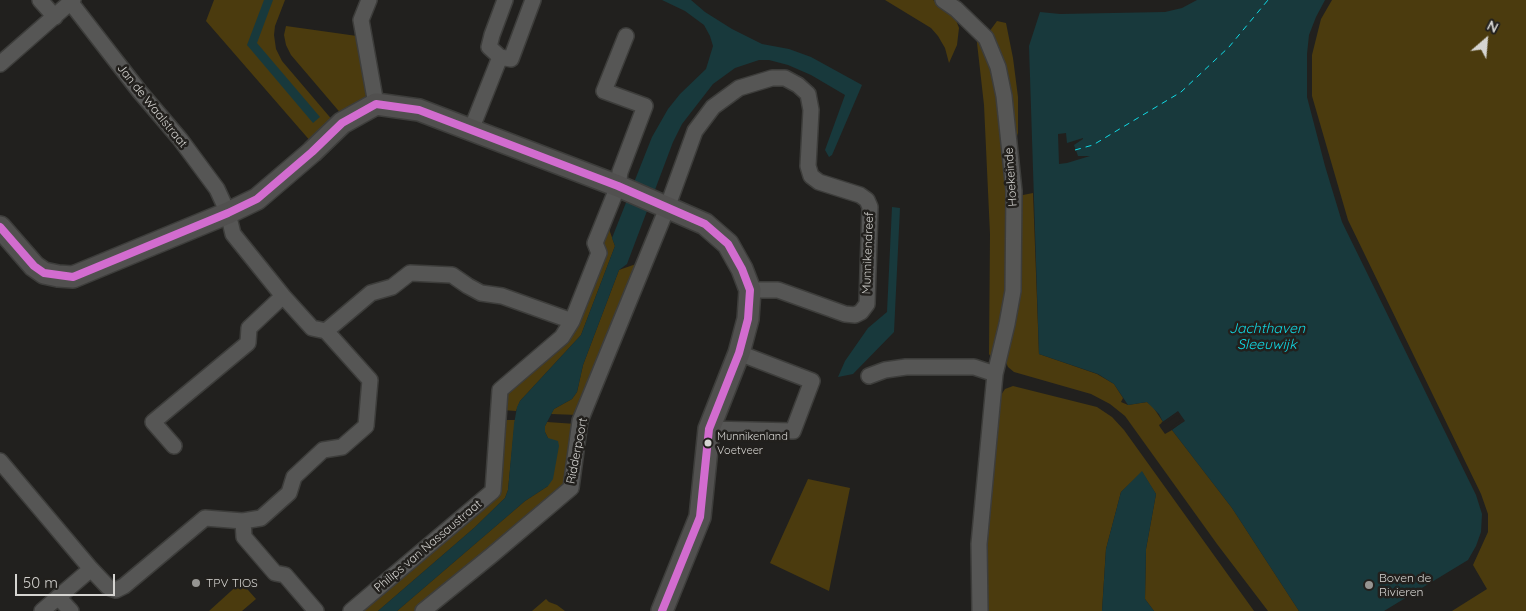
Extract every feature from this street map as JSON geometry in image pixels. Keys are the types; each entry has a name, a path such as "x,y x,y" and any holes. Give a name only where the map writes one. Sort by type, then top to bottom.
{"street":[{"path":"40,0 55,17"},
{"path":"368,0 361,20 376,104"},
{"path":"505,0 492,35 490,46 500,57 511,58 533,0"},
{"name":"Hoekeinde","path":"943,0 956,9 986,38 998,67 1004,96 1014,191 1012,291 1007,324 995,374 979,544 980,611"},
{"path":"0,64 72,1"},
{"name":"Jan de Waalstraat","path":"72,1 140,92 180,139 217,189 228,213 233,234 283,296 312,328 326,331"},
{"name":"Philips van Nassaustraat","path":"351,611 493,491 500,390 562,337 572,321 599,253 595,243 623,189 620,172 645,106 604,91 626,36"},
{"path":"471,130 500,57"},
{"name":"Munnikendreef","path":"661,205 695,131 713,107 739,88 772,78 785,78 798,85 808,94 811,110 808,166 811,176 819,182 860,195 867,200 870,207 867,304 861,312 855,315 845,314 778,290 750,290"},
{"path":"0,227 34,266 44,273 73,277 228,213 257,198 312,152 342,123 358,112 376,104 419,110 623,189 705,224 728,244 742,269 750,290 748,319 739,353 709,429 700,517 662,611"},
{"name":"Ridderpoort","path":"423,611 571,488 580,421 661,205"},
{"path":"0,461 91,569 108,587 116,590 124,586 205,518 244,521 261,518 289,493 294,477 323,450 342,447 366,426 370,380 326,331 370,293 392,287 410,273 452,275 482,293 502,296 572,321"},
{"path":"174,446 153,422 248,343 249,328 283,296"},
{"path":"709,429 793,431 812,381 739,353"},
{"path":"869,376 886,370 915,367 974,367 995,374"},
{"path":"244,521 244,537 275,573 285,575 316,611"},
{"path":"42,611 91,569"},
{"path":"58,597 71,611"}],"shaded area":[{"path":"214,0 285,0 275,26 276,49 282,61 334,122 312,143 206,21"},
{"path":"885,0 933,0 942,5 956,20 959,28 957,45 949,63 945,48 931,28"},
{"path":"1332,0 1526,0 1526,611 1452,611 1487,589 1473,565 1488,532 1488,514 1481,494 1348,220 1312,96 1312,55 1321,19"},
{"path":"997,21 1006,23 1013,58 1018,97 1018,133 1014,146 989,32"},
{"path":"286,26 357,36 369,98 343,116 291,55 284,35"},
{"path":"976,34 984,43 1000,96 1007,216 1009,286 995,354 991,357 989,354 990,234 984,105"},
{"path":"1033,193 1039,354 1097,374 1114,384 1123,398 1121,402 1128,405 1147,402 1153,407 1163,422 1159,425 1165,434 1172,430 1232,508 1299,611 1268,611 1217,544 1125,416 1110,404 1091,394 1014,372 1008,367 1005,360 1018,196"},
{"path":"609,229 615,246 581,335 520,401 516,411 503,410 506,393 580,306"},
{"path":"639,261 578,415 551,414 554,409 572,399 577,392 583,365 619,270 636,264"},
{"path":"1013,386 1097,407 1112,417 1124,430 1254,611 1154,611 1145,599 1146,549 1156,494 1142,472 1121,492 1106,549 1102,611 987,611 986,534 999,398 1005,389"},
{"path":"503,420 515,420 508,490 505,498 474,528 378,611 360,611 491,500"},
{"path":"547,422 576,424 566,481 562,488 416,611 397,611 525,501 548,486 548,438 545,432"},
{"path":"808,479 850,488 829,591 770,563"},
{"path":"241,582 256,599 242,611 209,611"},
{"path":"546,599 549,602 565,611 532,611"}],"water":[{"path":"264,0 273,0 257,43 320,117 313,123 247,45"},
{"path":"662,0 691,0 705,12 732,29 762,44 789,49 811,57 862,85 832,155 829,157 825,150 845,95 811,75 788,65 769,60 759,60 735,68 713,84 682,124 673,142 627,264 619,270 583,365 577,392 572,399 554,409 545,426 548,438 558,441 559,446 553,479 548,486 525,501 397,611 378,611 474,528 505,498 508,490 517,407 520,401 581,335 615,246 612,238 652,137 668,109 680,94 706,69 713,46 704,25 685,11"},
{"name":"Jachthaven Sleeuwijk","path":"1197,0 1325,0 1309,35 1307,97 1342,222 1476,495 1482,514 1481,532 1468,560 1384,611 1299,611 1232,508 1172,430 1184,421 1178,412 1163,422 1159,414 1147,402 1128,405 1114,384 1098,374 1039,354 1029,46 1040,12 1060,14 1165,12 1182,8"},
{"path":"892,207 900,208 894,332 853,374 838,377 845,361 868,328 887,312"},
{"path":"1142,471 1156,494 1146,549 1145,599 1154,611 1102,611 1106,549 1121,492"}],"pier":[{"path":"1066,133 1067,143 1083,138 1074,145 1078,156 1090,156 1059,164 1058,134"},
{"path":"1178,411 1185,421 1169,431 1170,428 1181,420 1178,415 1164,424 1161,423"}],"ferry route":[{"path":"1075,150 1093,145 1181,92 1229,47 1268,0"}],"transit line":[{"path":"0,227 34,266 44,273 73,277 228,213 257,199 312,152 342,123 376,104 419,110 618,186 705,224 728,244 742,269 750,290 748,319 739,353 709,429 700,517 662,611"}],"place":[{"name":"Munnikenland Voetveer","path":"708,443"},
{"name":"TPV TIOS","path":"196,583"},
{"name":"Boven de Rivieren","path":"1369,585"}]}
